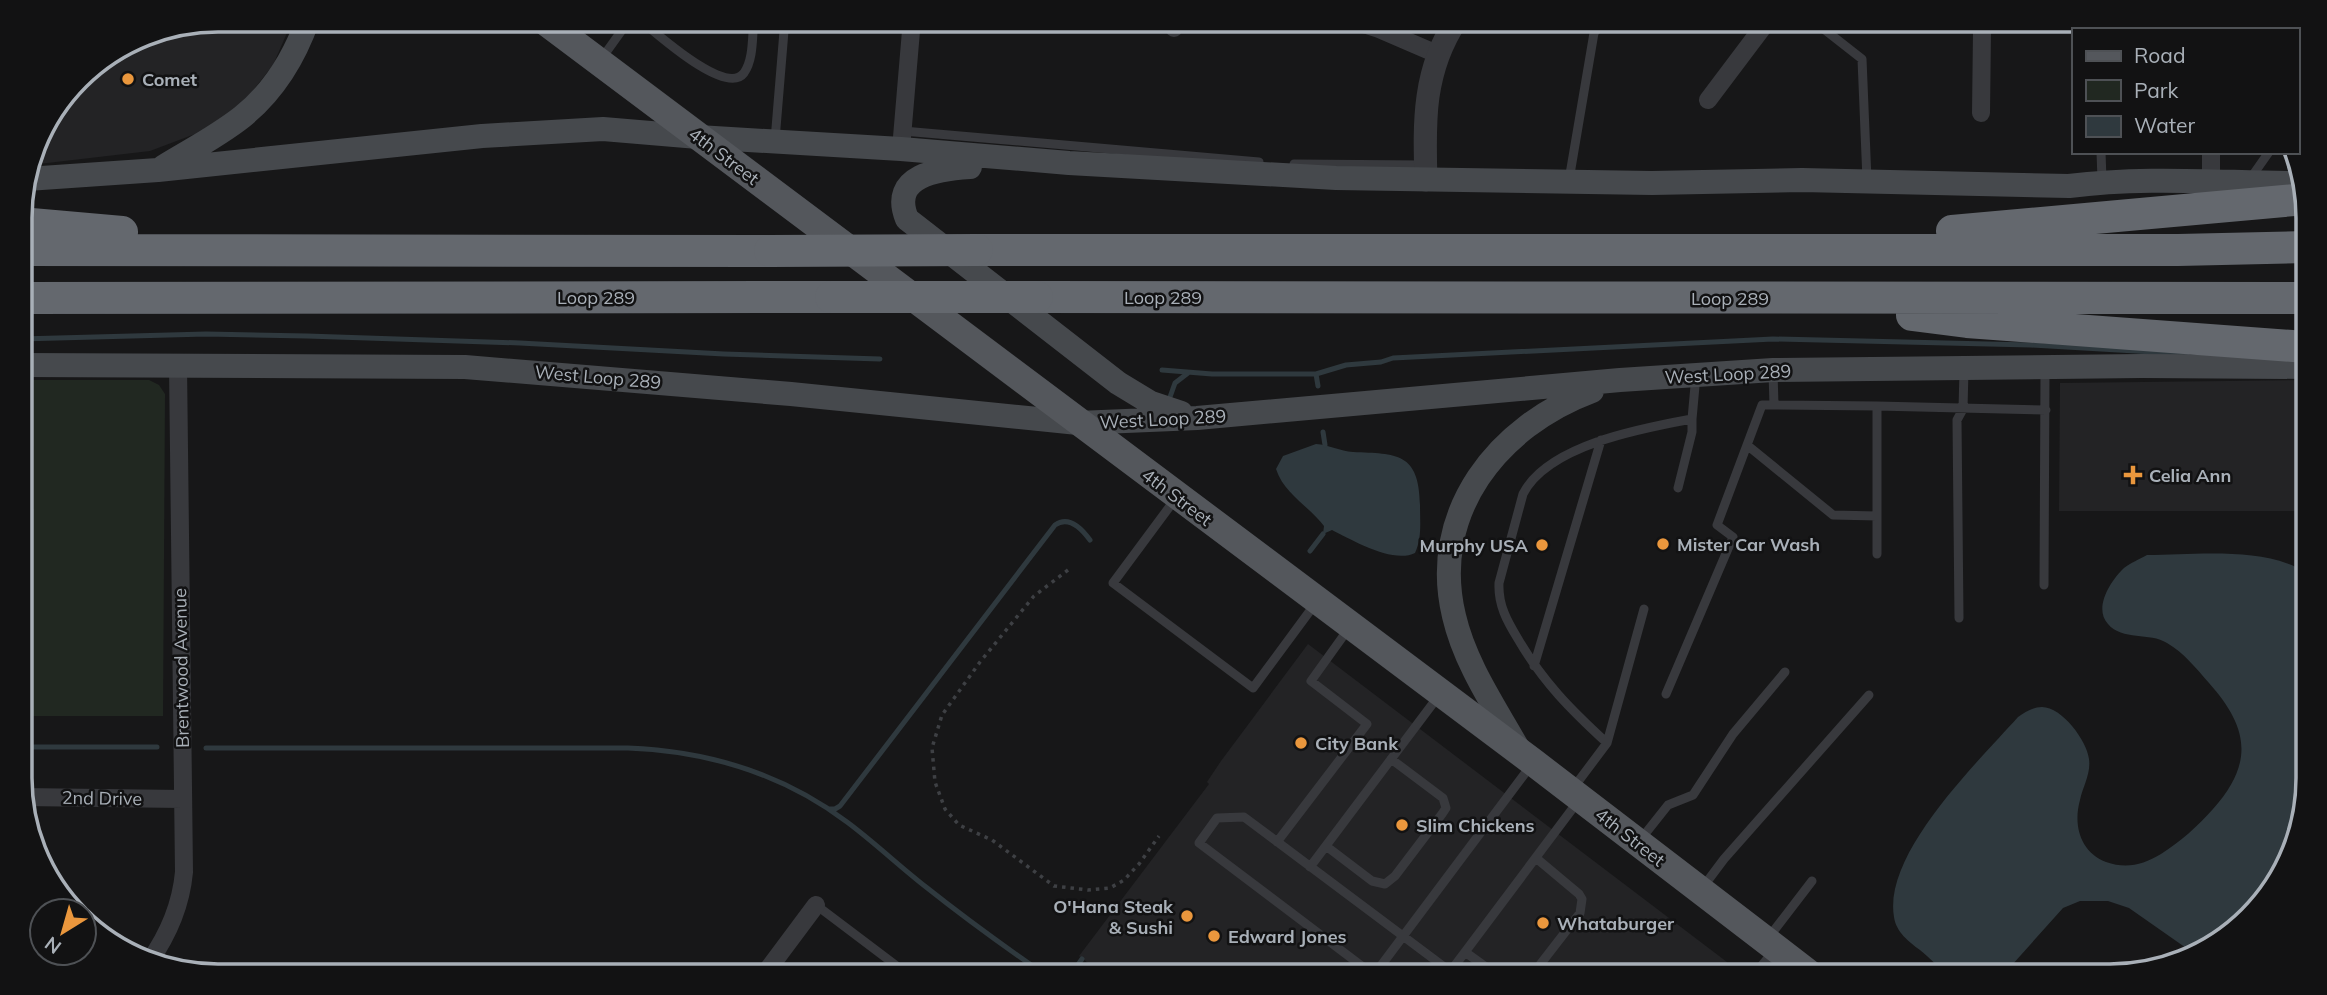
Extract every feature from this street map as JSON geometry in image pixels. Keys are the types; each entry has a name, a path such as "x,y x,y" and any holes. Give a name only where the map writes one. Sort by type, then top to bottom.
{"highway":[{"path":"1769,249 2295,200"},
{"path":"32,224 297,250"},
{"path":"32,250 2178,250 2296,247"},
{"name":"Loop 289","path":"32,298 2296,298"},
{"path":"32,316 82,316 239,298"},
{"path":"1670,298 1871,309 1967,322 2296,346"}],"main road":[{"path":"158,170 241,118 281,75 303,32"},
{"name":"4th Street","path":"559,32 1527,758 1795,963"},
{"path":"36,177 158,170 509,134 604,128 775,141 902,140 1069,163 1272,176 1426,172 1568,181 2069,186 2102,181 2211,180 2292,183"},
{"path":"1069,163 940,169 914,180 906,192 902,207 907,219 1118,383 1151,403 1196,418"},
{"name":"West Loop 289","path":"32,365 466,366 791,394 1078,423 1196,418 1620,380 1773,370 2296,367"},
{"path":"1527,758 1475,671 1453,614 1449,571 1460,515 1482,471 1506,442 1523,427 1556,405 1620,380"}],"street":[{"path":"902,140 911,32"},
{"path":"1386,32 1437,54"},
{"path":"1426,172 1426,108 1437,54 1450,32"},
{"path":"1708,100 1759,32"},
{"path":"1981,113 1982,32"},
{"path":"2211,154 2211,180"},
{"name":"Brentwood Avenue","path":"155,952 167,932 183,887 178,365"},
{"name":"2nd Drive","path":"33,797 183,799"},
{"path":"772,964 816,905"},
{"path":"1767,963 1773,947"}],"lane":[{"path":"599,62 621,32"},
{"path":"656,32 704,69 732,79 740,77 746,71 753,32"},
{"path":"775,141 784,32"},
{"path":"1568,181 1595,32"},
{"path":"1828,32 1862,59 1867,182"},
{"path":"902,140 1269,163"},
{"path":"2101,154 2102,181"},
{"path":"2247,183 2268,154"},
{"path":"1283,164 1426,172"},
{"path":"2044,584 2045,368"},
{"path":"1959,618 1957,421 1963,409 1964,369"},
{"path":"1773,370 1774,405"},
{"path":"1678,488 1689,443 1696,374"},
{"path":"1666,694 1733,537 1717,525 1762,405 2046,410"},
{"path":"1877,406 1878,554"},
{"path":"1607,743 1568,707 1534,666 1507,621 1499,594 1499,583 1523,494 1529,483 1548,466 1601,440 1692,419"},
{"path":"1534,666 1601,440"},
{"path":"1747,445 1833,515 1877,516"},
{"path":"1177,497 1113,583 1231,672 1253,688 1317,602"},
{"path":"1458,963 1536,859 1607,743 1644,609"},
{"path":"1277,842 1367,723 1311,681 1350,626"},
{"path":"1637,843 1668,805 1693,796 1732,734 1786,672"},
{"path":"1310,866 1440,694"},
{"path":"1699,891 1869,695"},
{"path":"1383,963 1527,758"},
{"path":"1326,846 1372,881 1385,884 1395,876 1442,814 1446,808 1443,798 1391,759"},
{"path":"1360,963 1199,843 1217,818 1244,817 1438,963"},
{"path":"1536,859 1582,899 1580,913 1541,963"},
{"path":"1773,947 1812,881"},
{"path":"816,905 894,964"},
{"path":"1465,952 1481,963"}],"path":[{"path":"1068,570 1034,596 980,662 942,715 932,748 934,782 945,809 959,825 992,841 1054,886 1088,890 1110,888 1124,880 1159,836"}],"shaded area":[{"path":"287,32 273,65 248,97 226,115 195,134 150,151 40,164 51,135 70,104 95,78 125,56 170,38 194,33"},
{"path":"2296,380 2296,511 2059,511 2060,383"},
{"path":"1308,644 1727,963 1089,964 1079,956 1209,784 1207,782"}],"green space":[{"path":"32,380 149,380 159,385 165,394 163,716 32,716"}],"water":[{"path":"1316,444 1393,456 1410,465 1419,488 1420,505 1420,536 1415,553 1406,556 1384,553 1332,530 1323,534 1324,526 1285,486 1276,469 1283,456"},
{"path":"2230,554 2251,555 2296,567 2296,777 2286,837 2271,870 2241,909 2213,932 2185,947 2129,908 2108,901 2080,901 2063,908 2014,963 1935,963 1907,940 1895,922 1895,892 1903,865 1918,837 1958,783 2018,717 2029,710 2050,708 2072,726 2084,743 2089,764 2078,809 2078,828 2090,852 2106,862 2127,865 2141,863 2168,849 2207,815 2235,776 2240,761 2239,731 2222,699 2209,683 2184,656 2167,643 2121,633 2108,624 2104,617 2102,610 2106,594 2126,566 2147,555"}],"waterway":[{"path":"32,339 206,334 307,336 880,359"},
{"path":"1318,386 1316,374 1346,365 1381,362 1393,358 1773,339 2031,345 2187,354"},
{"path":"1162,370 1212,374 1316,374"},
{"path":"1170,397 1175,383 1188,373"},
{"path":"1323,432 1325,445"},
{"path":"829,809 840,806 1055,525 1070,522 1090,540"},
{"path":"1310,551 1323,534"},
{"path":"32,747 157,747"},
{"path":"206,748 628,748 687,754 715,760 770,778 822,805 955,910 1030,964"},
{"path":"1079,964 1082,959"}],"place":[{"name":"Comet","path":"128,79"},
{"name":"Celia Ann","path":"2133,475"},
{"name":"Mister Car Wash","path":"1663,544"},
{"name":"Murphy USA","path":"1542,545"},
{"name":"City Bank","path":"1301,743"},
{"name":"Slim Chickens","path":"1402,825"},
{"name":"O'Hana Steak & Sushi","path":"1187,916"},
{"name":"Whataburger","path":"1543,923"},
{"name":"Edward Jones","path":"1214,936"}]}
